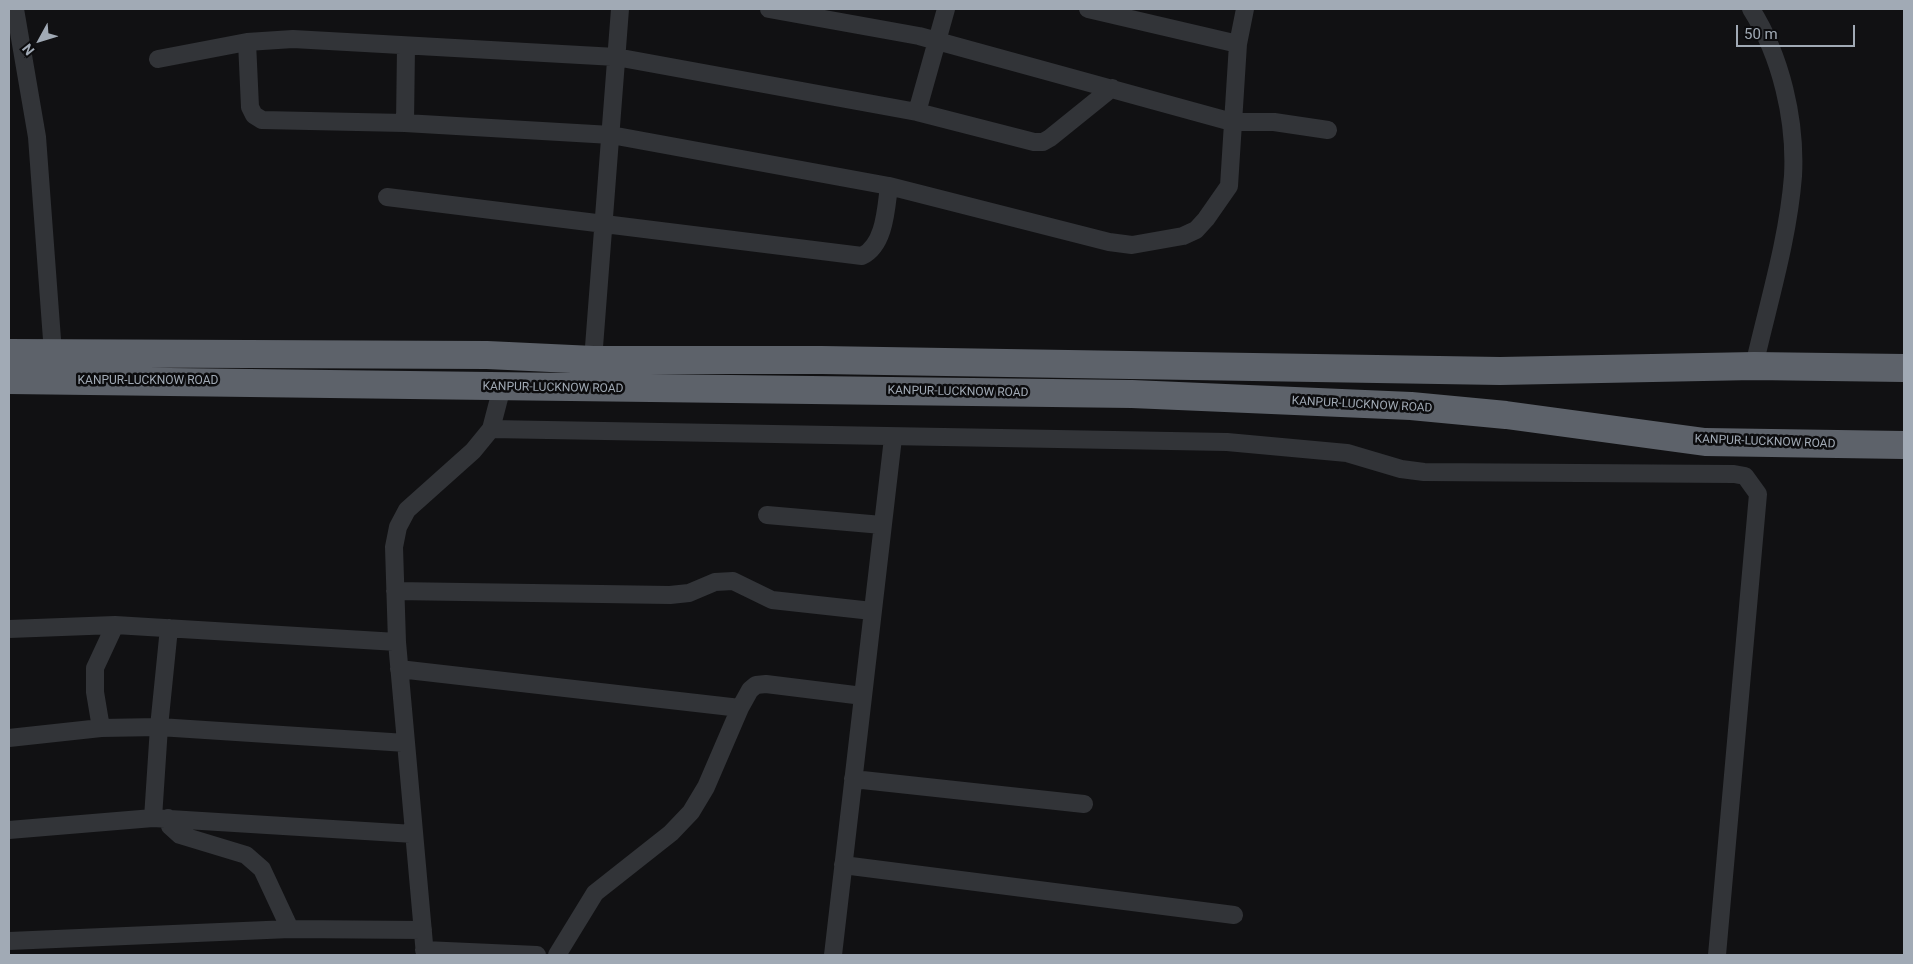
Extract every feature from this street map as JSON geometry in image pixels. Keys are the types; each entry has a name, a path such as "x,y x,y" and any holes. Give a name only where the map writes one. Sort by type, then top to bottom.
{"highway":[{"path":"9,353 487,355 593,360 822,360 1500,371 1762,366 1904,368"},
{"path":"328,383 330,355"},
{"name":"KANPUR-LUCKNOW ROAD","path":"9,380 1132,394 1411,406 1506,415 1704,442 1904,445"}],"street":[{"path":"593,360 620,9"},
{"path":"770,9 938,41 1232,122 1274,122 1328,130"},
{"path":"917,112 946,9"},
{"path":"1088,9 1238,44"},
{"path":"247,42 250,107 254,114 262,120 405,123 610,135 889,186 1109,242 1132,245 1170,240 1196,230 1212,212 1228,186 1231,169 1232,122 1238,44 1245,9"},
{"path":"1751,9 1774,53 1784,86 1790,124 1793,174 1788,217 1762,366"},
{"path":"13,14 37,137 53,353"},
{"path":"158,59 247,42 292,39 406,47 616,57 917,112 1034,142 1043,142 1112,88"},
{"path":"405,123 406,47"},
{"path":"387,197 862,256 875,245 884,221 889,186"},
{"path":"502,387 491,430 473,451 407,510 398,527 394,547 397,642 425,953 537,955"},
{"path":"491,430 1227,442 1347,453 1401,470 1424,472 1715,473 1745,476 1758,494 1717,955"},
{"path":"833,955 893,438"},
{"path":"767,515 882,526"},
{"path":"395,591 670,595 689,593 715,582 734,581 772,600 872,611"},
{"path":"9,629 116,625 397,642"},
{"path":"101,728 95,692 94,668 116,625"},
{"path":"169,628 159,727 161,818 174,832 246,855 255,862 262,869 290,928"},
{"path":"399,670 740,708"},
{"path":"557,955 595,893 671,833 691,812 706,787 740,708 750,690 756,685 766,684 863,696"},
{"path":"9,738 101,728 159,727 406,744"},
{"path":"853,779 1084,804"},
{"path":"9,830 161,818 414,834"},
{"path":"843,865 1234,915"},
{"path":"9,941 97,939 290,928 423,930"}]}
